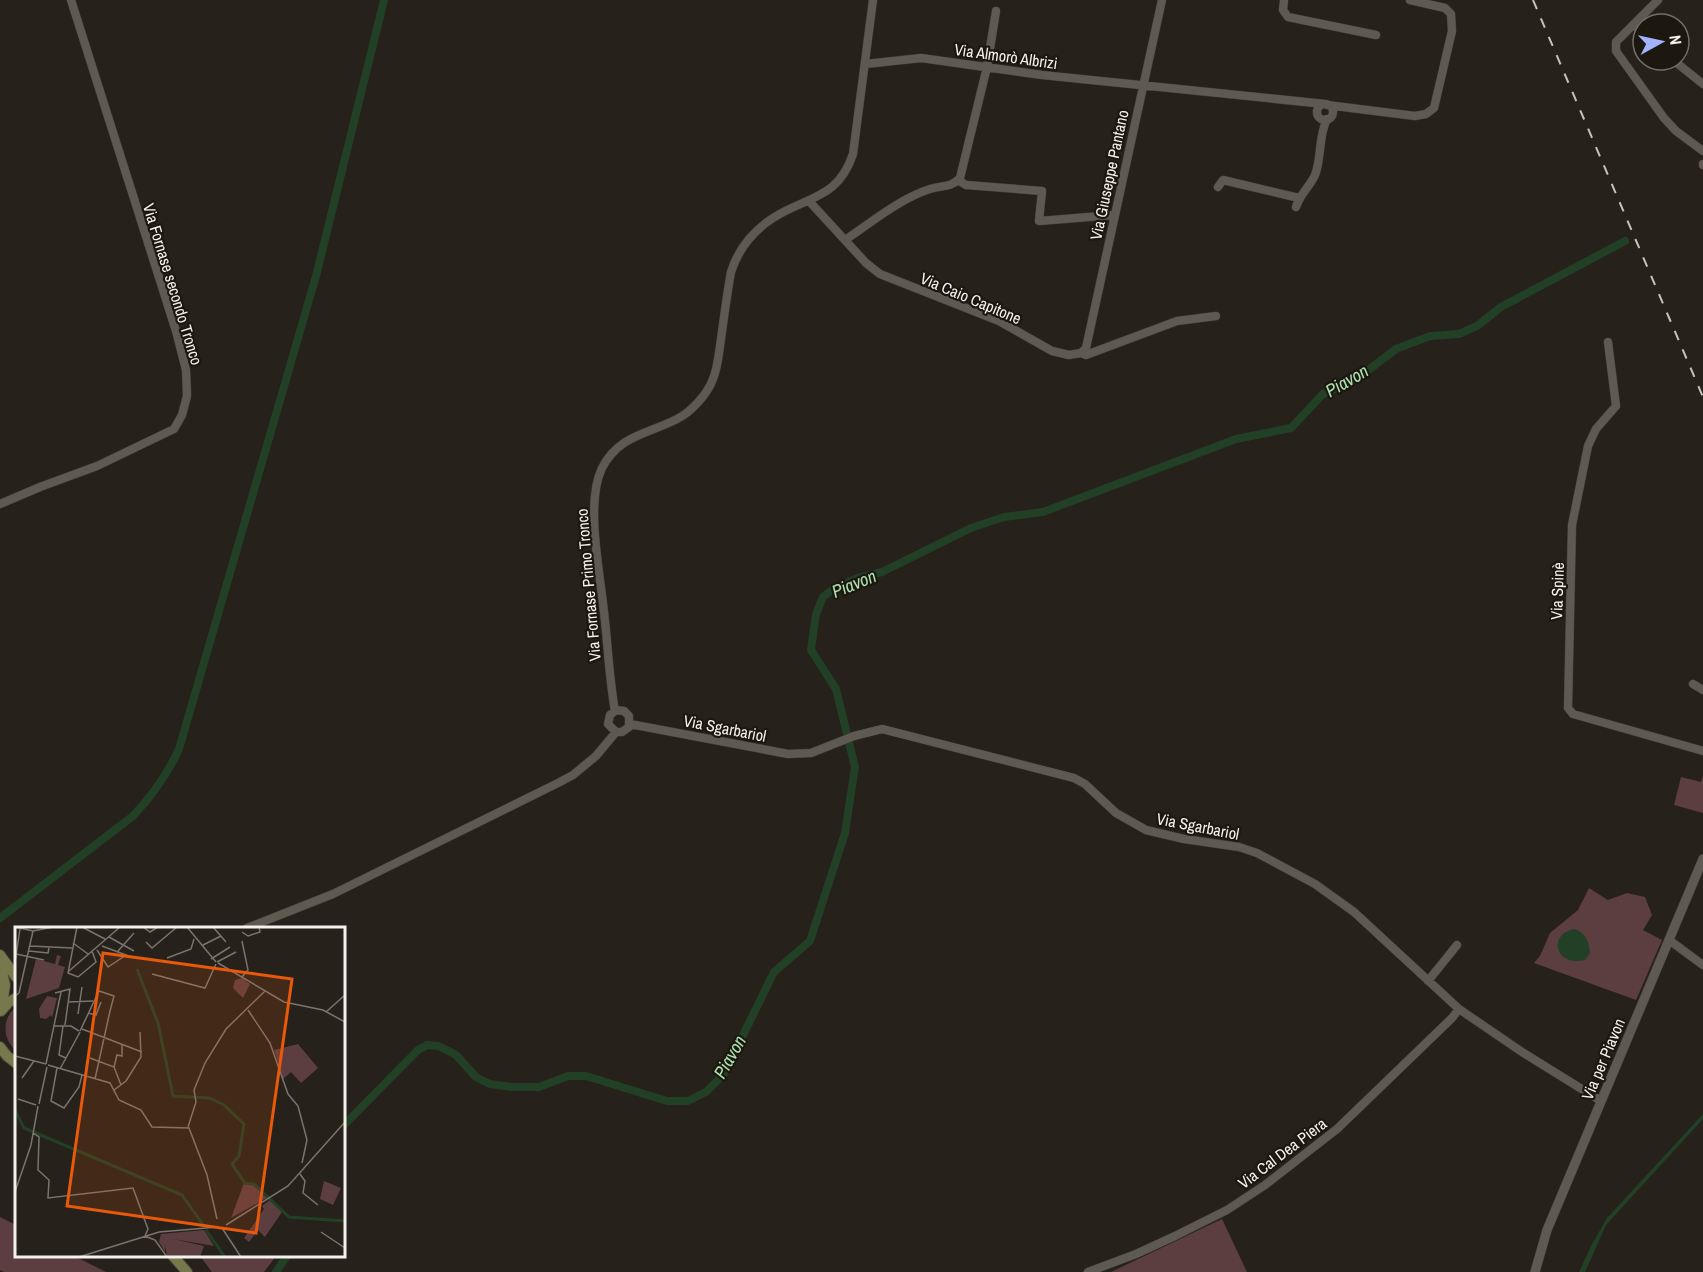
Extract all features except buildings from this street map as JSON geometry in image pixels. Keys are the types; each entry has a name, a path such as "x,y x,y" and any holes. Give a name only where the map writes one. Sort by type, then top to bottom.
{"main road":[{"path":"0,955 15,976"},
{"path":"0,963 5,984 1,1012"},
{"path":"1,1012 15,999"},
{"path":"2,1054 15,1062"},
{"path":"174,1257 187,1272"}],"street":[{"name":"Via Fornase secondo Tronco","path":"0,504 97,466 174,429 182,415 187,396 186,370 176,331 71,0"},
{"name":"Via Fornase Primo Tronco","path":"615,711 609,678 596,535 594,504 596,484 603,467 624,442 635,435 678,419 703,396 717,365 731,272 736,258 759,229 774,217 809,201 837,184 849,167 853,154 866,64 873,0"},
{"name":"Via Giuseppe Pantano","path":"1081,353 1086,348 1162,0"},
{"path":"1284,0 1282,10 1288,17 1376,35"},
{"name":"Via Almorò Albrizi","path":"866,64 921,58 1042,75 1326,104 1414,116 1426,114 1434,108 1452,31 1452,18 1445,8 1410,0"},
{"path":"1646,12 1658,0"},
{"path":"845,240 907,199 928,190 949,186 958,180 987,67 996,10"},
{"path":"1631,28 1616,42 1616,51 1631,72"},
{"path":"1631,72 1664,118 1676,131 1703,151"},
{"path":"1688,72 1703,84"},
{"path":"1304,103 1310,105 1321,116 1331,117 1338,108 1344,107"},
{"path":"1296,207 1299,198 1315,176 1323,130 1318,108 1326,104 1333,112"},
{"path":"958,180 966,185 1042,191 1039,221 1114,215"},
{"path":"1218,187 1223,180 1299,198"},
{"name":"Via Caio Capitone","path":"809,201 866,263 891,279 999,321 1052,351 1069,355 1089,354 1177,321 1216,316"},
{"name":"Via Spinè","path":"1608,342 1616,406 1596,429 1588,446 1572,525 1568,708 1573,714 1703,751"},
{"path":"1694,684 1703,690"},
{"path":"250,927 333,894 573,775 596,756 616,732 626,731 630,724 627,713 620,710 610,715 608,724 616,732"},
{"name":"Via Sgarbariol","path":"630,724 788,754 811,753 870,731 892,731 1074,778 1085,784 1116,813 1146,830 1184,839 1239,847 1257,853 1330,893 1354,912 1459,1009 1522,1052 1601,1101"},
{"name":"Via per Piavon","path":"1535,1272 1547,1230 1703,859"},
{"path":"1670,940 1703,965"},
{"path":"1428,981 1456,945"},
{"name":"Via Cal Dea Piera","path":"1088,1272 1175,1236 1227,1210 1265,1185 1337,1129 1459,1009"}],"shaded area":[{"path":"1703,776 1703,813 1674,805 1681,777 1701,782"},
{"path":"1589,888 1608,900 1627,893 1645,897 1652,915 1643,930 1662,940 1636,1000 1534,963 1540,956 1550,933 1578,910"},
{"path":"1574,929 1581,932 1588,941 1590,953 1585,960 1567,959 1558,949 1560,937"},
{"path":"15,1008 15,1050 8,1041 5,1029 11,1012"},
{"path":"1703,1114 1703,1119 1606,1225 1585,1272 1579,1272 1607,1218"},
{"path":"0,1217 15,1224 15,1257 76,1257 106,1272 4,1272 0,1270"},
{"path":"1222,1219 1247,1272 1111,1272"},
{"path":"201,1257 275,1257 264,1272 212,1272"}],"waterway":[{"path":"0,918 133,816 159,784 179,749 316,276 384,0"},
{"name":"Piavon","path":"345,1124 418,1050 427,1045 439,1046 456,1055 476,1077 490,1084 539,1087 568,1076 586,1076 667,1101 688,1101 706,1092 724,1074 774,972 810,941 845,833 855,767 836,689 811,650 816,614 823,597 833,589 858,578 882,572 971,528 1004,517 1043,512 1236,439 1291,428 1323,394 1358,378 1396,349 1430,336 1459,334 1477,326 1501,307 1625,241"},
{"name":"Piavon","path":"276,1272 286,1257"}],"railway":[{"path":"1533,0 1703,397"}]}
